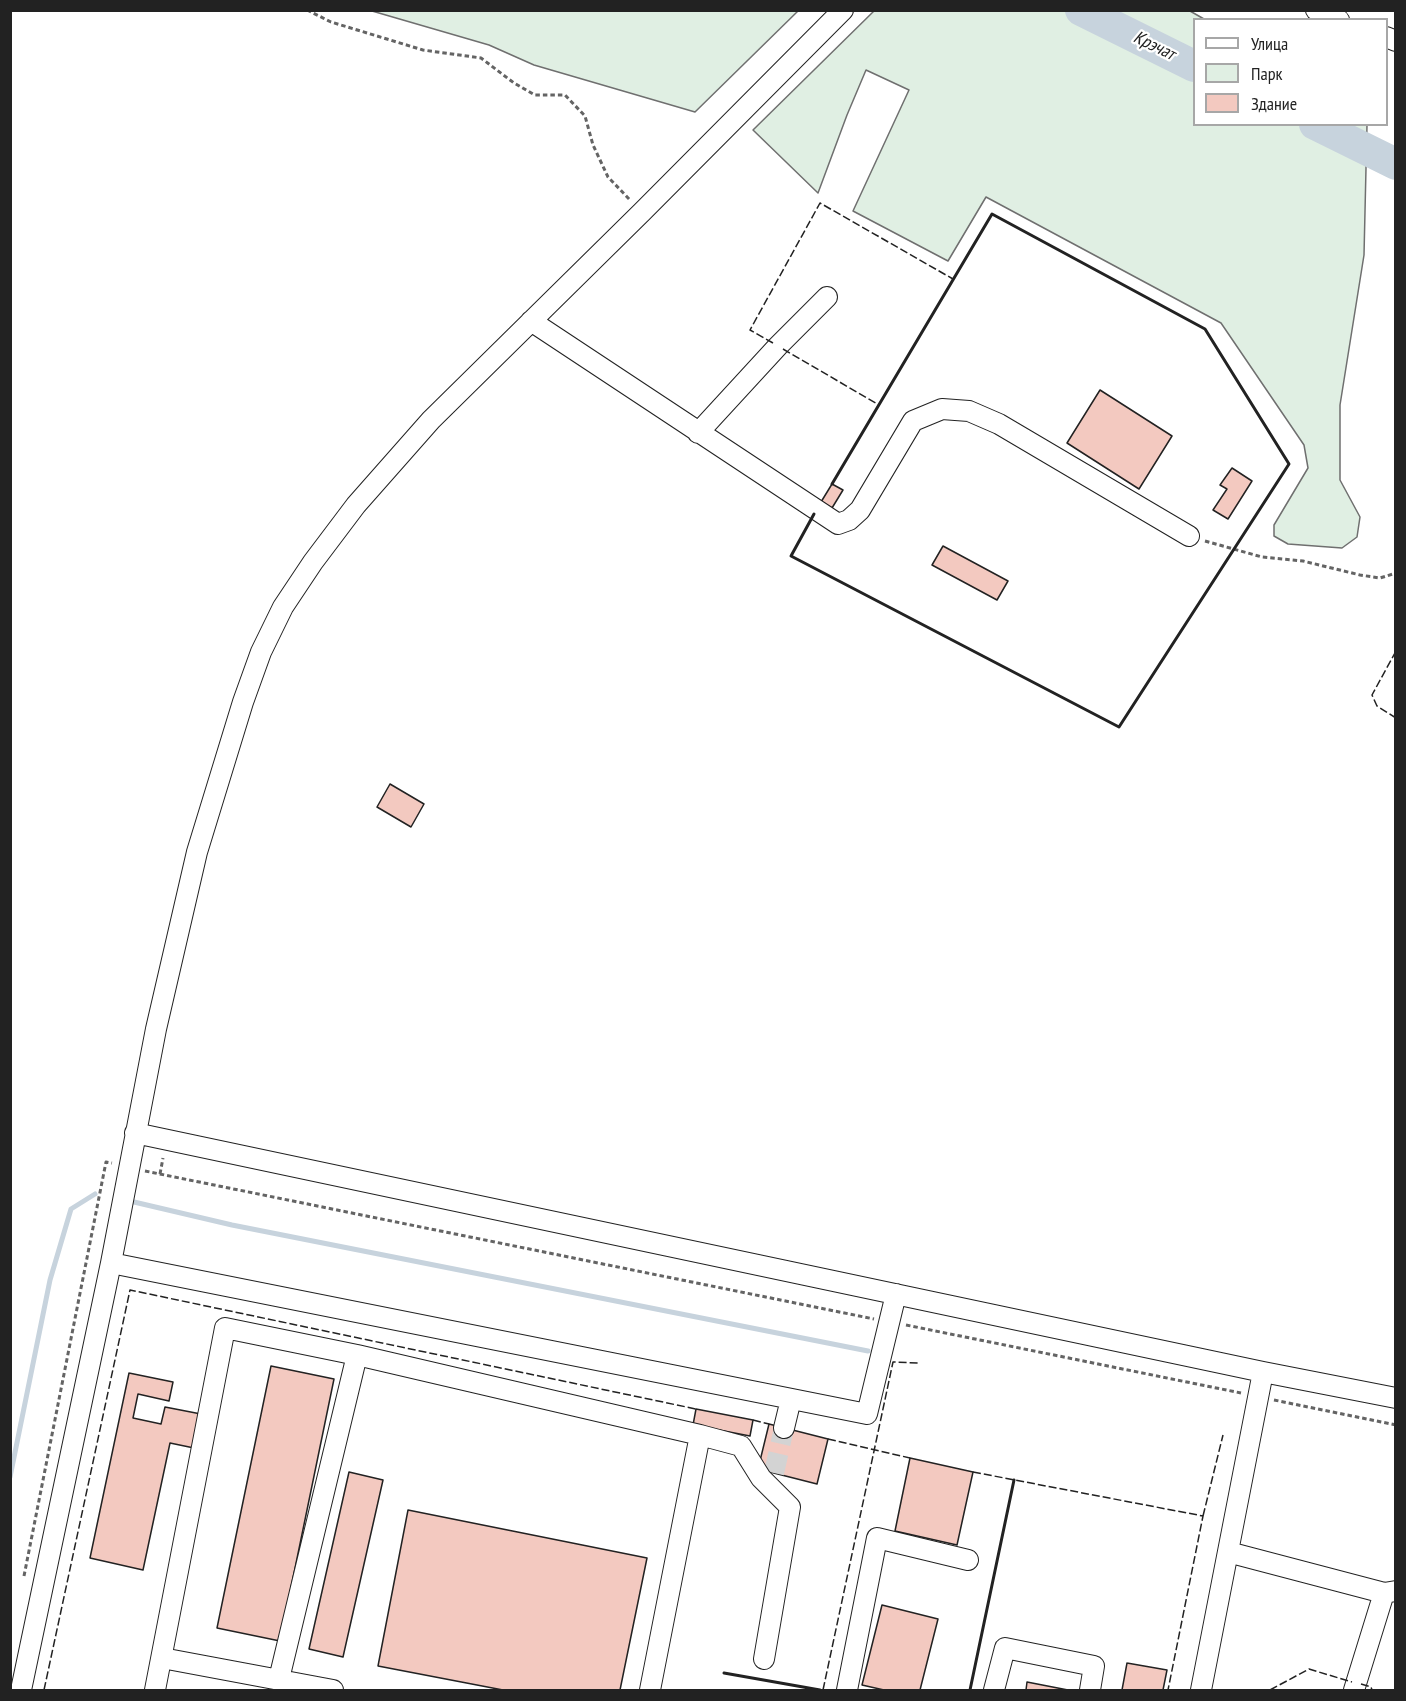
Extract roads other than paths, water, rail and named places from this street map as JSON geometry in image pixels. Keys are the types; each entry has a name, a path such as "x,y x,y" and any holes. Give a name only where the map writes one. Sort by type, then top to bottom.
{"street":[{"path":"21,1690 111,1263 156,1029 197,852 243,702 261,652 283,607 356,505 431,420 843,10"},
{"path":"1316,10 1334,18"},
{"path":"698,433 778,346 827,297"},
{"path":"531,321 838,524 849,520 860,510 913,421 942,409 969,411 999,424 1189,536"},
{"path":"135,1133 1395,1398"},
{"path":"111,1263 867,1414 896,1294"},
{"path":"155,1690 225,1328 357,1355 741,1446 761,1478 773,1480 790,1507 764,1659"},
{"path":"279,1680 357,1355"},
{"path":"1201,1690 1263,1372"},
{"path":"784,1428 791,1399"},
{"path":"650,1690 700,1435"},
{"path":"847,1690 877,1538 968,1560"},
{"path":"1228,1552 1390,1592 1354,1690"},
{"path":"994,1690 1005,1648 1094,1666 1090,1690"},
{"path":"162,1658 333,1690"}],"waterway":[{"name":"Крэчат","path":"1081,10 1193,66"},
{"name":"Крэчат","path":"1319,126 1396,164"},
{"path":"10,1477 50,1280 71,1209 95,1194"},
{"path":"134,1202 232,1225 868,1351"}],"tunnel":[{"path":"774,1473 784,1428"}]}
